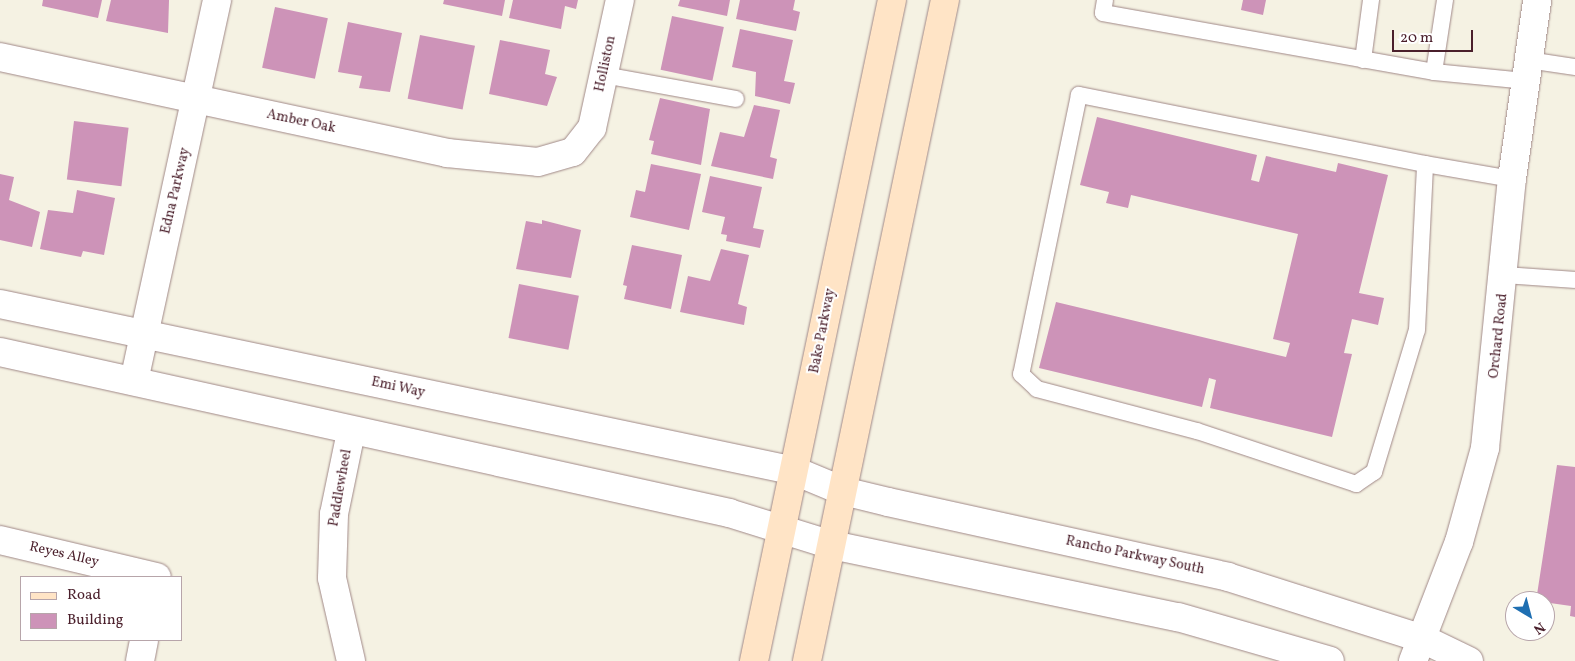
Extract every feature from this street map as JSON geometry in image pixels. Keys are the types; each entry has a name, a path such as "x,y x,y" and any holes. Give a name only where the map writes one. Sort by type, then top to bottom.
{"main road":[{"name":"Bake Parkway","path":"754,661 892,0"},
{"path":"808,661 944,0"}],"street":[{"name":"Edna Parkway","path":"134,381 217,0"},
{"name":"Holliston","path":"592,128 620,0"},
{"name":"Orchard Road","path":"1418,650 1459,542 1484,448 1505,274 1512,179 1537,0"},
{"name":"Amber Oak","path":"0,57 447,153 538,162 573,152 592,128"},
{"name":"Emi Way","path":"0,304 795,471"},
{"path":"0,352 352,432 729,513 832,545 1178,617 1330,661"},
{"name":"Paddlewheel","path":"351,661 332,578 334,514 352,432"},
{"name":"Rancho Parkway South","path":"795,471 843,491 1228,577 1418,650 1469,661"},
{"name":"Reyes Alley","path":"0,540 153,576"},
{"path":"140,661 144,641"}],"lane":[{"path":"1106,0 1103,13 1434,72 1526,71 1575,67"},
{"path":"1363,60 1371,0"},
{"path":"1434,72 1445,0"},
{"path":"604,75 736,98"},
{"path":"1425,164 1417,330 1374,472 1356,484 1197,431 1037,389 1021,374 1079,95 1425,164 1512,179"},
{"path":"1505,274 1575,280"}],"building":[{"path":"43,0 102,0 98,18 42,6"},
{"path":"111,0 169,0 168,33 106,21"},
{"path":"444,0 505,0 502,16 443,4"},
{"path":"513,0 578,0 576,9 565,6 561,29 509,18"},
{"path":"680,0 730,0 727,16 678,6"},
{"path":"740,0 795,0 793,10 800,12 796,31 736,19"},
{"path":"1243,0 1266,0 1263,15 1241,10"},
{"path":"275,7 328,18 315,79 262,68"},
{"path":"672,16 724,27 712,81 661,70"},
{"path":"348,22 402,33 390,92 359,88 362,76 338,72"},
{"path":"740,29 793,40 784,81 795,83 790,104 755,96 756,72 732,67"},
{"path":"420,35 475,46 463,109 408,99"},
{"path":"500,40 550,50 545,74 557,77 547,106 489,94"},
{"path":"660,98 710,109 701,165 651,154 654,141 649,140"},
{"path":"754,105 780,110 770,157 777,159 773,179 711,166 720,132 744,137"},
{"path":"1097,117 1257,155 1251,180 1259,182 1266,156 1336,172 1338,163 1388,175 1359,293 1384,298 1378,325 1352,319 1344,353 1352,354 1332,437 1210,408 1216,380 1209,378 1202,407 1039,368 1056,302 1286,357 1290,343 1273,339 1298,234 1131,195 1128,208 1106,203 1109,192 1080,185"},
{"path":"74,121 129,128 121,186 67,180"},
{"path":"651,164 701,174 689,230 630,217 636,190 645,192"},
{"path":"0,174 14,177 9,200 40,212 32,247 0,240"},
{"path":"710,176 762,187 753,228 764,230 760,248 726,241 727,235 721,234 725,217 702,212"},
{"path":"77,190 115,198 104,255 83,251 81,257 40,249 48,210 73,213"},
{"path":"542,220 581,230 571,278 516,269 526,221 542,224"},
{"path":"632,245 682,255 671,309 624,299 627,286 623,285"},
{"path":"721,249 749,255 738,304 747,307 744,325 680,312 688,276 710,281"},
{"path":"519,284 579,296 568,350 509,338"},
{"path":"1557,465 1575,467 1575,617 1570,616 1571,606 1555,604 1555,591 1538,591"}]}
